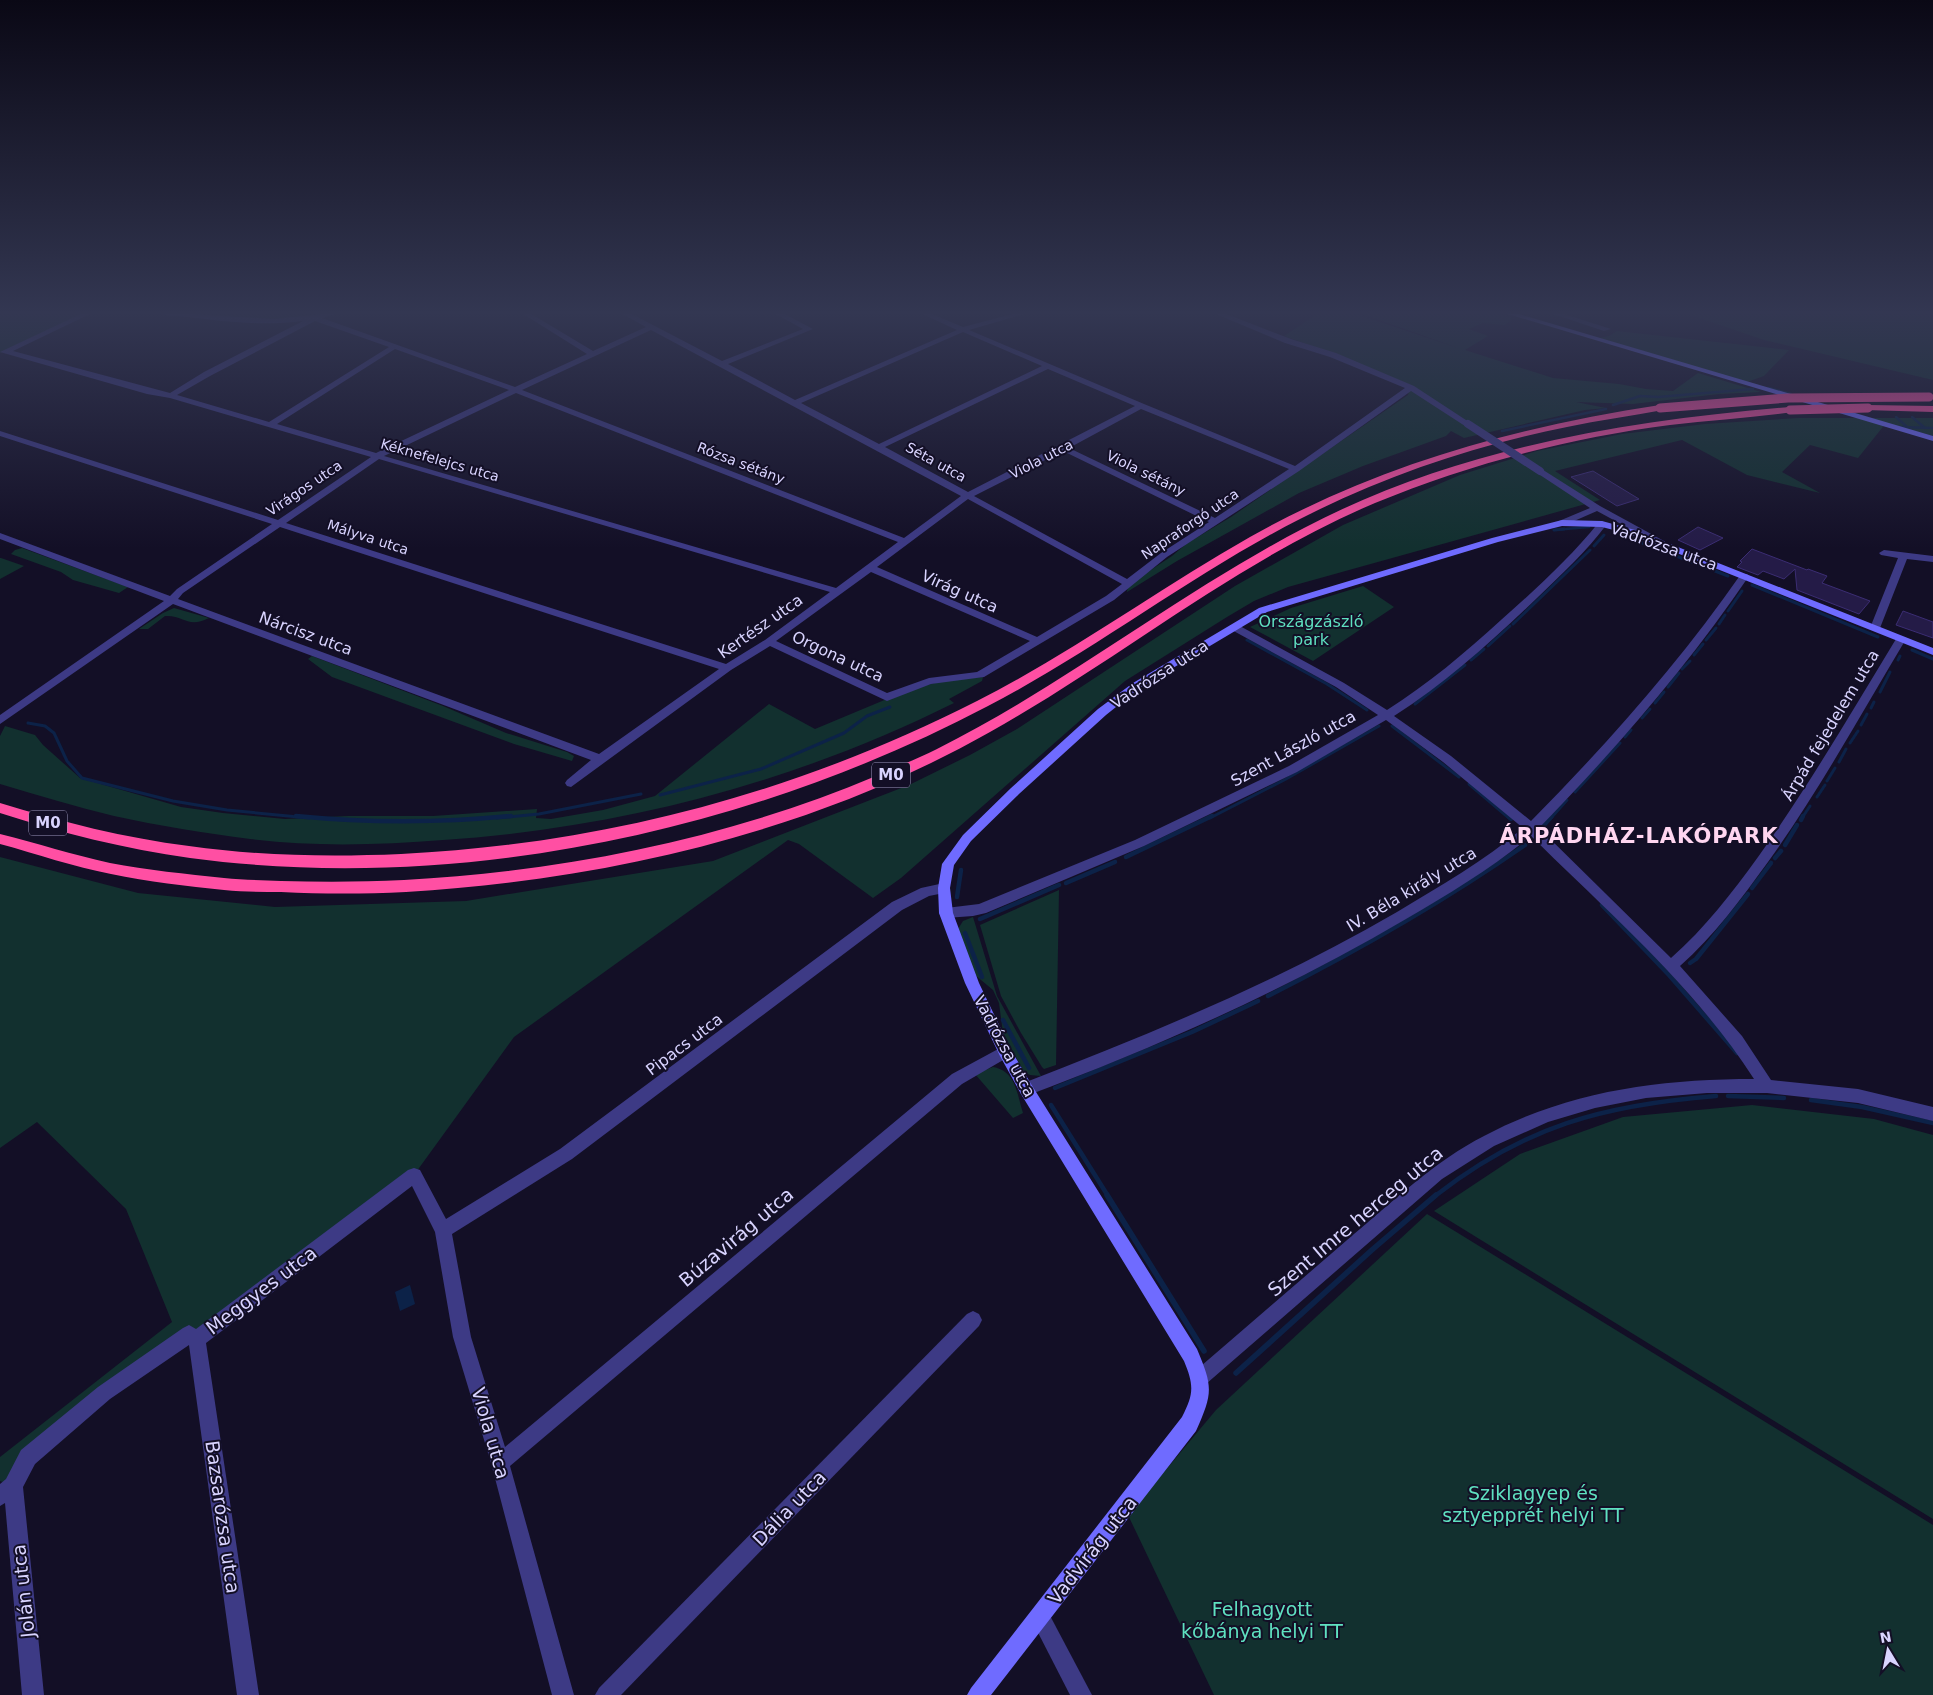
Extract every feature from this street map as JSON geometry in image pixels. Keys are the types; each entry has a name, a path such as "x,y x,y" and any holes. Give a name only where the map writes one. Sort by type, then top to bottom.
{"highway":[{"name":"M0","path":"0,808 69,828 167,849 248,858 334,861 405,860 520,850 606,836 696,816 746,802 829,774 912,739 987,701 1262,535 1315,507 1369,482 1458,452 1530,432 1604,416 1660,408 1788,398 1931,397"},
{"name":"M0","path":"0,839 26,848 135,873 233,885 308,889 394,887 495,879 553,871 635,856 774,820 864,787 937,755 1008,716 1260,557 1310,529 1364,503 1413,483 1500,455 1588,434 1687,419 1790,410 1933,409"}],"street":[{"name":"Kéknefelejcs utca","path":"147,391 171,396 837,591"},
{"path":"171,396 179,391"},
{"path":"270,425 324,391"},
{"name":"Virágos utca","path":"0,720 172,600 180,591 378,456 514,391"},
{"name":"Rózsa sétány","path":"519,391 903,541"},
{"name":"Séta utca","path":"775,391 880,446 967,496 1127,583"},
{"path":"797,402 822,391"},
{"path":"880,446 996,391"},
{"path":"1107,391 1296,469"},
{"name":"Napraforgó utca","path":"980,675 1110,598 1164,555 1296,469 1407,391"},
{"path":"1417,391 1584,500 1659,542"},
{"path":"1769,391 1933,439"},
{"name":"Viola utca","path":"967,496 1141,406"},
{"name":"Mályva utca","path":"0,433 727,668"},
{"name":"Viola sétány","path":"1063,448 1217,522"},
{"name":"Kertész utca","path":"571,783 600,759 727,668 769,642 870,568 903,541 967,496"},
{"path":"1584,500 1587,512"},
{"path":"1562,523 1597,508"},
{"name":"Vadrózsa utca","path":"1200,1401 1200,1378 1191,1355 1026,1089 972,983 946,913 944,888 948,864 967,838 1095,718 1137,685 1263,610 1495,540 1562,523 1602,524 1659,542 1933,652"},
{"name":"Szent László utca","path":"946,913 973,911 1094,863 1175,828 1300,765 1386,715 1445,674 1494,632 1585,546 1602,524"},
{"name":"Nárcisz utca","path":"0,536 600,759"},
{"path":"1884,553 1903,557 1911,555 1933,559"},
{"path":"1875,628 1903,557"},
{"name":"Virág utca","path":"870,568 1038,641"},
{"name":"IV. Béla király utca","path":"1026,1089 1160,1036 1253,994 1370,935 1495,857 1524,835 1596,761 1705,630 1744,576"},
{"path":"1234,626 1340,684 1386,715 1447,758 1530,827 1671,966 1737,1040 1767,1086"},
{"name":"Árpád fejedelem utca","path":"1671,966 1698,942 1722,914 1781,835 1830,760 1901,639"},
{"name":"Orgona utca","path":"769,642 887,697 929,681 980,675"},
{"name":"Pipacs utca","path":"443,1230 566,1154 897,906 919,893 944,888"},
{"name":"Búzavirág utca","path":"500,1463 957,1079 1006,1052"},
{"name":"Szent Imre herceg utca","path":"1200,1378 1436,1174 1489,1141 1545,1116 1595,1101 1638,1092 1707,1086 1767,1086 1858,1096 1933,1114"},
{"name":"Viola utca","path":"414,1175 443,1230 462,1337 500,1463 563,1695"},
{"name":"Meggyes utca","path":"6,1491 28,1457 104,1393 189,1334 197,1339 414,1175"},
{"name":"Dália utca","path":"606,1695 973,1320"},
{"name":"Bazsarózsa utca","path":"197,1339 248,1695"},
{"name":"Vadvirág utca","path":"978,1695 1184,1431 1200,1401"},
{"name":"Jolán utca","path":"6,1491 32,1695"},
{"path":"1040,1617 1081,1695"}],"green space":[{"path":"1409,391 1761,392 1719,394 1633,404 1576,402 1606,408 1585,410 1464,438 1451,431 1446,436 1363,466 1299,493 1177,561 1127,592 1128,585 1172,556 1186,544 1231,517 1408,395"},
{"path":"1798,418 1933,418 1933,436 1886,423 1858,458 1810,445 1782,472 1820,493 1747,475 1682,440 1555,471 1600,500 1288,587 1254,601 1125,681 901,878 873,898 799,844 788,840 514,1037 414,1175 197,1339 104,1393 13,1486 0,1481 0,1457 172,1322 126,1209 37,1122 0,1148 0,857 138,893 275,907 466,901 713,861 909,785 970,755 1017,729 1235,586 1343,525 1460,475 1537,451 1622,434 1705,424"},
{"path":"22,548 128,587 119,593 73,580 61,572 11,554 15,550"},
{"path":"1,558 24,566 0,579"},
{"name":"Országzászló park","path":"1363,586 1394,607 1313,661 1250,627 1291,608"},
{"path":"174,608 209,618 191,622 177,617 165,616 148,629 139,629 163,613"},
{"path":"312,656 443,706 506,733 567,752 574,756 572,761 514,744 332,677 308,659"},
{"path":"983,677 982,681 949,699 954,703 893,731 769,778 705,797 641,812 576,825 510,834 371,844 274,842 199,832 131,820 0,784 0,736 5,726 35,735 43,745 80,778 181,807 285,819 348,816 433,816 537,809 536,818 551,819 603,810 655,796 769,704 815,729 906,691 945,680"},
{"path":"1059,890 1056,1065 1044,1069 1021,1033 1001,996 980,925"},
{"path":"973,917 997,996 1041,1076 1030,1075 1024,1072 1003,1033 999,1003 993,990 975,975 958,929 963,921"},
{"path":"993,1067 1001,1069 1011,1078 1023,1113 1013,1118 975,1074"},
{"path":"1752,1105 1874,1119 1933,1135 1933,1519 1434,1211 1520,1154 1623,1117"},
{"name":"Sziklagyep és sztyepprét helyi TT","path":"1427,1214 1933,1525 1933,1695 1214,1695 1128,1515 1216,1410"}],"water":[{"path":"410,1285 415,1304 400,1311 395,1292"}],"building":[{"path":"1593,471 1639,499 1617,506 1571,477"},
{"path":"1698,527 1723,538 1700,550 1678,540"},
{"path":"1752,549 1827,576 1822,583 1870,601 1859,614 1797,590 1795,569 1784,579 1763,571 1758,575 1737,567 1742,562 1740,561"},
{"path":"1903,611 1933,622 1933,638 1896,625"}],"waterway":[{"path":"1613,405 1640,396 1658,397 1728,391"},
{"path":"1780,391 1791,394"},
{"path":"1502,431 1606,409"},
{"path":"1896,417 1907,427"},
{"path":"1912,417 1925,428"},
{"path":"1900,427 1925,428"},
{"path":"1925,428 1933,428"},
{"path":"1564,529 1554,530 1589,527"},
{"path":"1614,532 1728,576"},
{"path":"1594,546 1604,535"},
{"path":"1513,624 1590,550"},
{"path":"1752,585 1878,637"},
{"path":"1728,611 1742,591"},
{"path":"1719,624 1725,615"},
{"path":"1488,646 1510,626"},
{"path":"1706,640 1716,628"},
{"path":"1247,640 1327,684 1367,710"},
{"path":"1694,655 1703,644"},
{"path":"1471,660 1484,649"},
{"path":"1912,650 1933,659"},
{"path":"1898,660 1900,656"},
{"path":"1682,669 1690,661"},
{"path":"1415,704 1465,665"},
{"path":"1880,692 1890,672"},
{"path":"1668,687 1679,673"},
{"path":"1655,703 1664,692"},
{"path":"1871,708 1874,702"},
{"path":"660,795 761,769 844,733 867,716 890,707"},
{"path":"1642,718 1650,709"},
{"path":"1861,725 1867,714"},
{"path":"28,723 45,726 54,733 67,761 82,778 173,801 227,810 309,818"},
{"path":"1210,818 1286,779 1379,726"},
{"path":"1392,726 1459,777"},
{"path":"1625,737 1631,730"},
{"path":"1850,743 1858,731"},
{"path":"1575,792 1620,743"},
{"path":"1839,762 1846,749"},
{"path":"1827,781 1835,768"},
{"path":"1469,784 1509,818"},
{"path":"1817,797 1825,785"},
{"path":"497,818 539,814 641,794"},
{"path":"1551,818 1567,800"},
{"path":"1802,818 1810,806"},
{"path":"296,816 404,821 511,816"},
{"path":"1126,857 1212,816"},
{"path":"1508,816 1511,819"},
{"path":"1544,825 1552,816"},
{"path":"1785,845 1797,825"},
{"path":"1268,996 1399,925 1525,845"},
{"path":"1775,858 1781,851"},
{"path":"1066,883 1115,862"},
{"path":"1752,888 1771,863"},
{"path":"957,897 961,870"},
{"path":"980,919 1059,885"},
{"path":"1690,963 1696,959 1748,894"},
{"path":"1602,905 1669,975 1737,1053"},
{"path":"965,933 982,977"},
{"path":"1055,1088 1192,1032 1258,1001"},
{"path":"1003,1020 1029,1068"},
{"path":"1435,1196 1468,1172 1501,1152 1567,1123 1601,1113 1637,1106 1716,1096"},
{"path":"1728,1096 1784,1098"},
{"path":"1811,1100 1862,1107 1933,1123"},
{"path":"1051,1105 1108,1196"},
{"path":"1107,1195 1204,1351"},
{"path":"1236,1373 1373,1249 1436,1195"}],"district":[{"name":"ÁRPÁDHÁZ-LAKÓPARK","path":"1639,836"}],"park label":[{"name":"Felhagyott kőbánya helyi TT","path":"1262,1620"}]}
